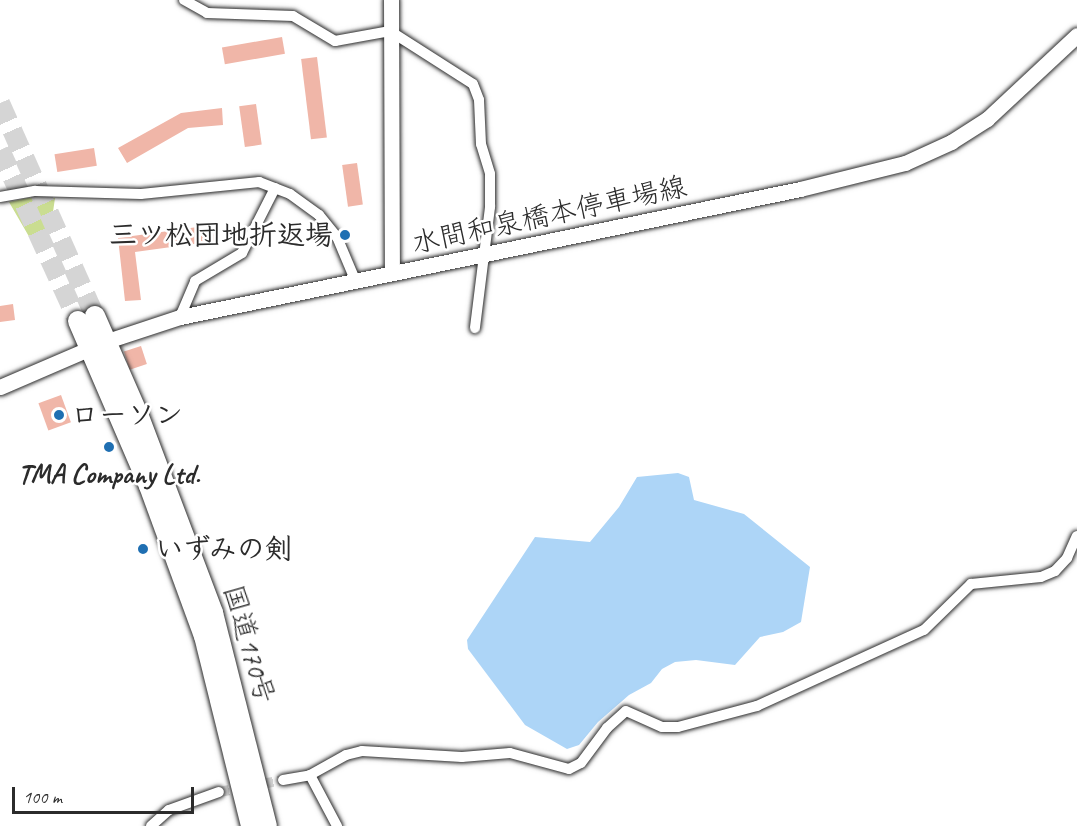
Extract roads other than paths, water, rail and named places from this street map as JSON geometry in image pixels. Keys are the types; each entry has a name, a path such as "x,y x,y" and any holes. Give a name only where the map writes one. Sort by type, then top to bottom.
{"highway":[{"name":"国道170号","path":"87,318 213,613 267,826"},
{"name":"国道170号","path":"99,344 204,636 251,826"}],"main road":[{"path":"391,0 392,273"},
{"name":"水間和泉橋本停車場線","path":"0,387 99,344 180,317 800,189 905,163 951,142 987,119 1077,35"}],"street":[{"path":"184,0 207,13 293,16 335,41 390,31 473,84 479,100 481,144 490,174 486,254 475,328"},
{"path":"0,197 47,190 141,194 236,182 275,188 319,215 338,237 356,282"},
{"path":"180,317 195,281 242,253 275,188"},
{"path":"283,780 310,775 346,755 362,751 462,757 510,753 569,769 582,763 607,728 626,711 662,727 678,727 757,706 924,630 971,584 1041,577 1055,571 1077,536"},
{"path":"310,775 336,826"},
{"path":"151,826 169,810 219,792"}],"water":[{"path":"678,473 689,477 694,500 744,514 810,567 801,622 783,632 760,637 735,665 696,660 675,662 662,669 651,683 629,695 598,722 579,745 567,749 525,725 468,649 467,640 535,537 590,542 619,507 637,477"}],"tunnel":[{"path":"0,103 95,316"},
{"path":"0,150 78,321"},
{"path":"219,792 283,780"}],"place":[{"name":"三ツ松団地折返場","path":"345,235"},
{"name":"ローソン","path":"59,415"},
{"name":"TMA Company Ltd.","path":"109,447"},
{"name":"いずみの剣","path":"143,549"}]}
